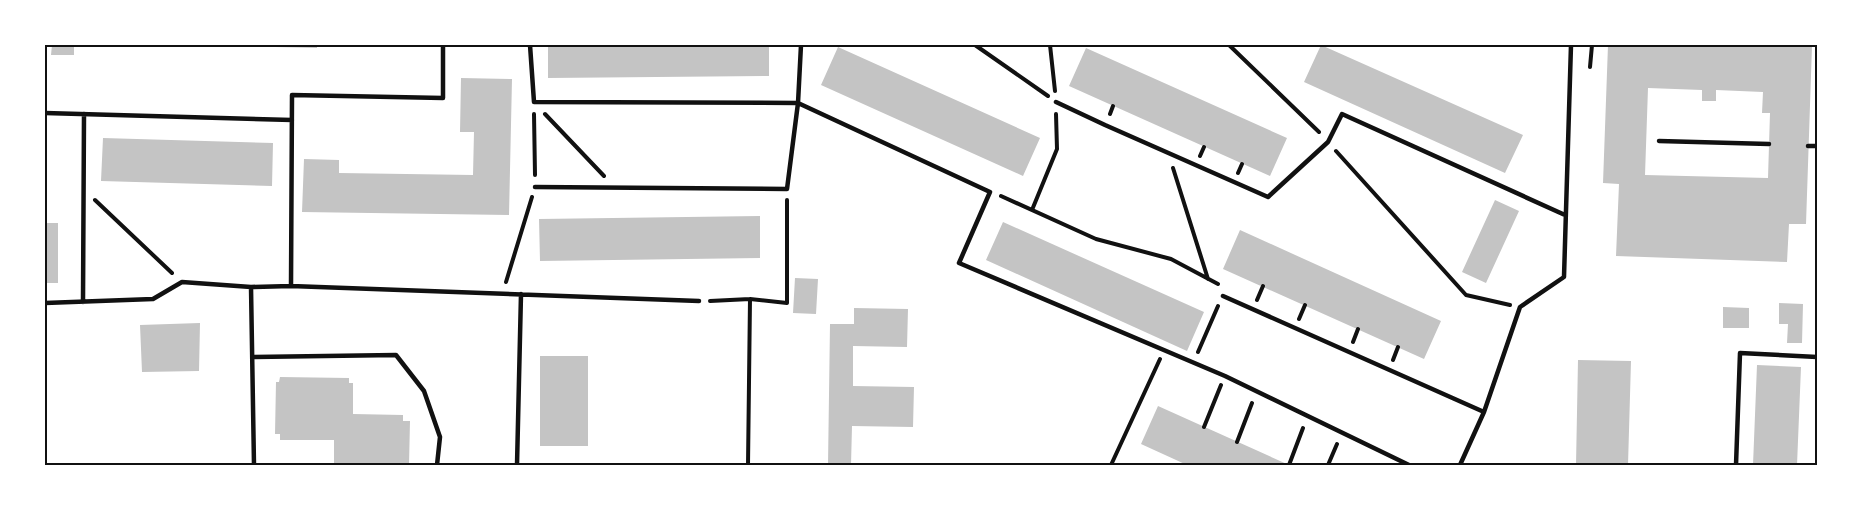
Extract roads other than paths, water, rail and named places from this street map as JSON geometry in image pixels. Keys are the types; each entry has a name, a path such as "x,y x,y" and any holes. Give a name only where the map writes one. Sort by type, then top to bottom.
{"lane":[{"path":"291,286 292,96 443,98 443,45"},
{"path":"530,45 534,102 798,103 990,192 959,263 1225,376 1409,465"},
{"path":"536,187 787,189 798,103 801,45"},
{"path":"1460,465 1484,412 1520,307 1564,277 1571,45"},
{"path":"1056,102 1268,197 1328,142 1342,114 1565,215"},
{"path":"45,113 292,120"},
{"path":"83,302 84,114"},
{"path":"1659,141 1769,144"},
{"path":"1809,146 1817,146"},
{"path":"45,303 153,299 182,282 251,287 291,286 699,301"},
{"path":"251,287 254,465"},
{"path":"518,465 521,294"},
{"path":"1223,296 1484,412"},
{"path":"1736,465 1740,353 1817,357"},
{"path":"253,357 396,355 424,391 440,437 437,465"}]}
